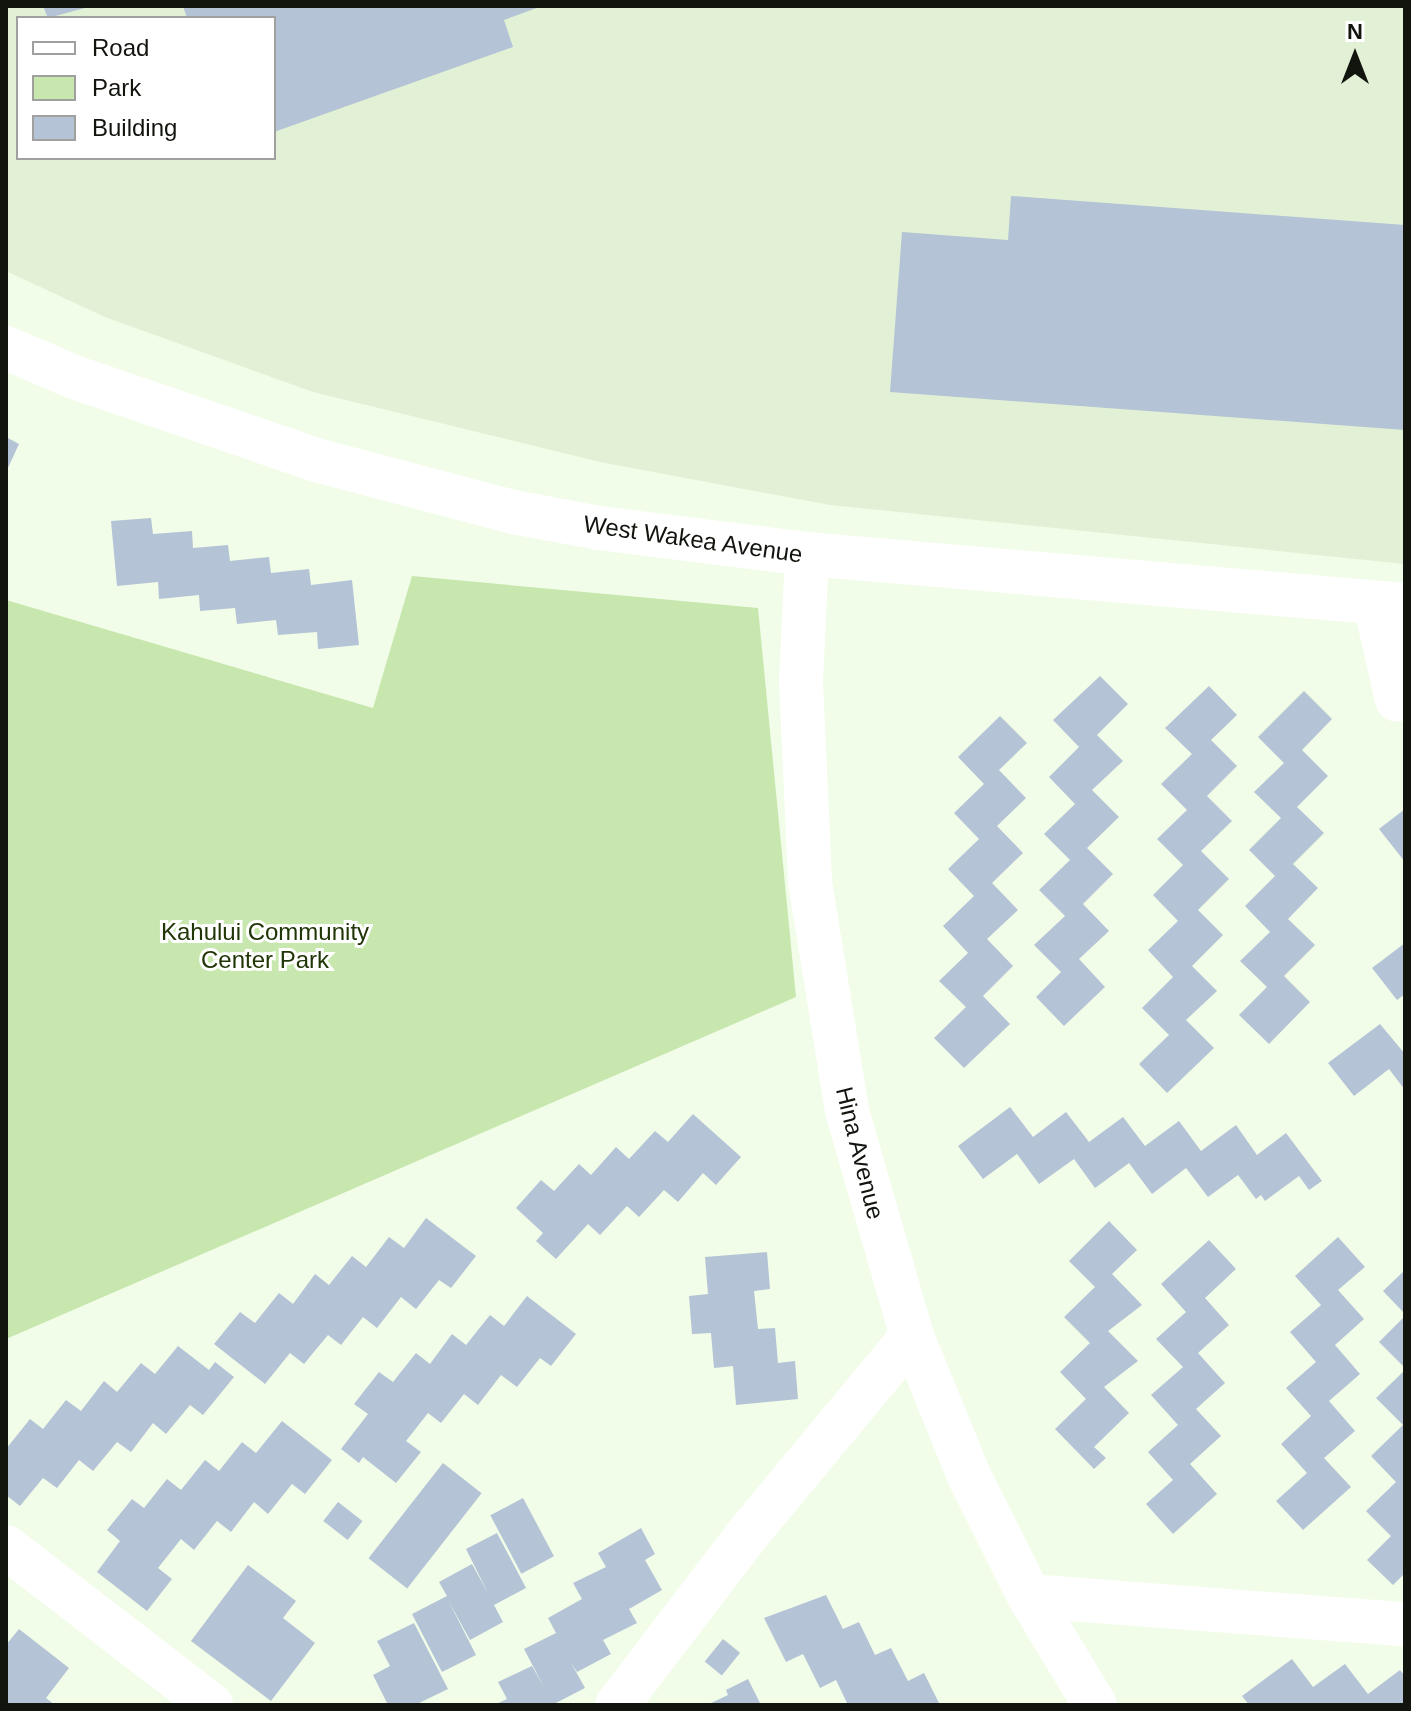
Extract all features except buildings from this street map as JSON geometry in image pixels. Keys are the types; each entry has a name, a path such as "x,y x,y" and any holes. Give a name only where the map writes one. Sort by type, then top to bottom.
{"street":[{"name":"West Wakea Avenue","path":"6,348 269,444 513,512 807,554 1390,604"},
{"name":"Hina Avenue","path":"807,554 801,682 810,882 847,1111 912,1336 970,1478 1029,1596 1095,1705"},
{"path":"1390,604 1397,700"},
{"path":"617,1705 751,1530 912,1336"},
{"path":"6,1547 211,1705"},
{"path":"1029,1596 1405,1624"}],"shaded area":[{"path":"6,6 1405,6 1405,564 830,505 600,462 313,392 105,317 6,271"}],"green space":[{"name":"Kahului Community Center Park","path":"412,576 758,608 796,997 6,1339 6,600 373,708"}]}
